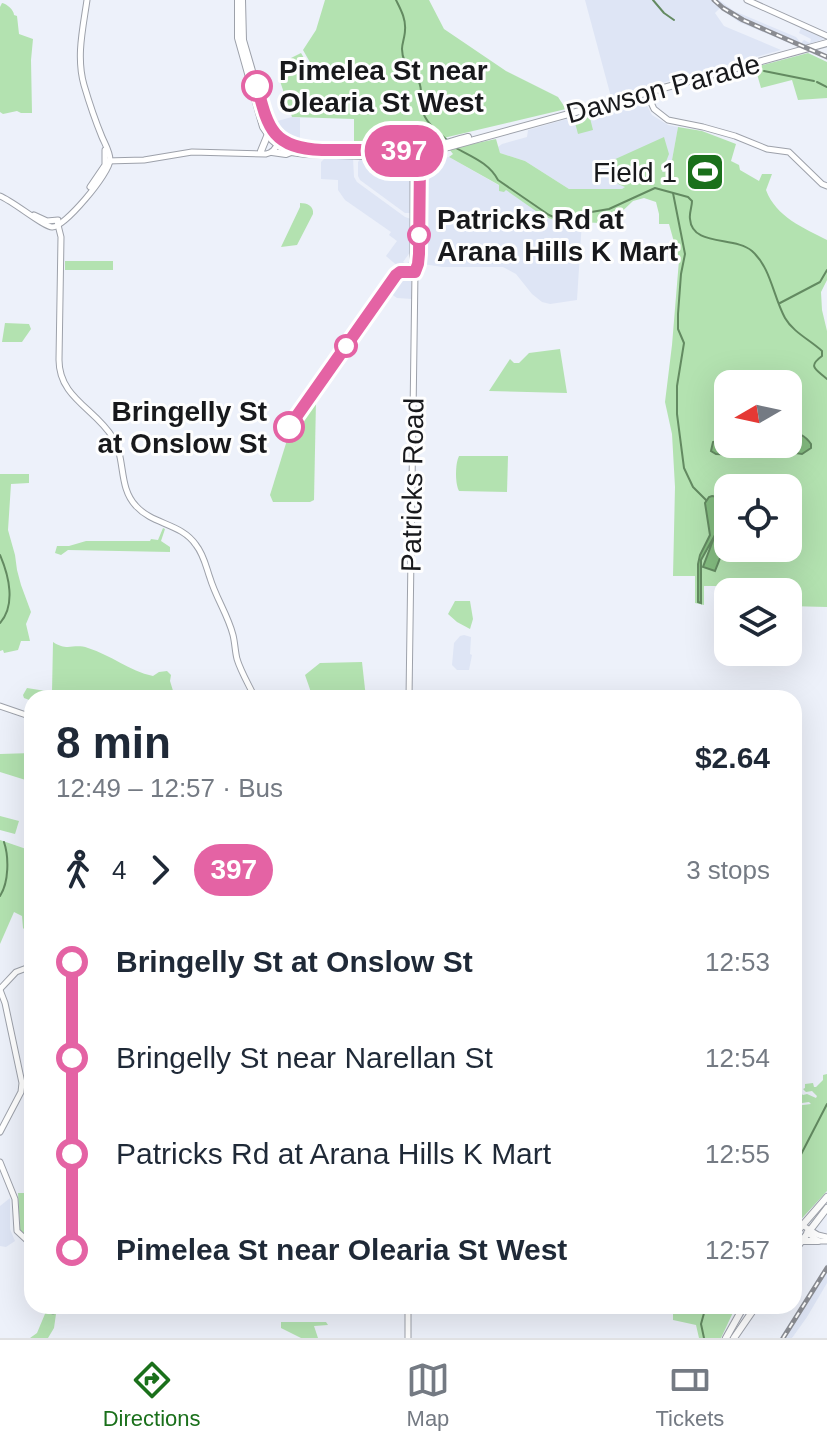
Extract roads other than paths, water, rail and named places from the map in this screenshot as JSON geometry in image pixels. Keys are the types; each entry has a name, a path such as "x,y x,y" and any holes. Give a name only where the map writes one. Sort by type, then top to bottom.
{"main road":[{"path":"240,0 239,41 262,123 268,134 278,141"},
{"path":"240,0 243,40 266,119 278,141"},
{"name":"Dawson Parade","path":"278,141 291,152 311,155 416,153 827,43"},
{"path":"261,151 268,134"},
{"name":"Dawson Parade","path":"278,141 314,150 416,153"},
{"path":"420,167 438,148"},
{"path":"272,152 291,152"},
{"path":"802,1225 827,1197"},
{"path":"802,1241 827,1208"},
{"path":"802,1241 818,1241"},
{"path":"726,1338 740,1314"},
{"path":"734,1338 750,1314"}],"street":[{"path":"0,196 48,227 58,223 102,177 109,154 84,87 80,64 87,0"},
{"path":"747,0 827,36"},
{"path":"646,92 654,109 668,120 735,136 767,149 789,152 827,186"},
{"path":"108,161 142,161 192,152 266,154 272,152 278,141"},
{"path":"250,153 269,149 278,141"},
{"name":"Patricks Road","path":"415,272 419,254 420,167 416,153"},
{"name":"Patricks Road","path":"409,690 416,153"},
{"path":"58,223 61,237 59,368 62,379 71,394 114,438 122,459 126,491 133,504 146,515 181,530 199,549 251,690"},
{"path":"0,706 24,714"},
{"path":"0,1132 21,1092 22,1083 0,989 16,972 24,969"},
{"path":"0,1162 15,1199 17,1231 24,1238"},
{"path":"802,1227 818,1241 827,1239"},
{"path":"808,1231 827,1239"},
{"path":"408,1314 408,1338"}],"waterway":[{"path":"396,0 405,22 402,55 420,85 423,114 448,141"},
{"path":"653,0 674,20"},
{"path":"764,71 814,81"},
{"path":"817,82 827,87"},
{"path":"456,148 480,161 498,180 556,218 609,209 655,188 688,197 692,201 690,219 698,234 745,246 758,258 788,323 822,351 822,356 814,365 827,379"},
{"path":"673,193 685,254 678,314 678,329 684,343 677,386 677,414 684,468 693,487 706,500"},
{"path":"780,303 820,282 827,270"},
{"path":"0,555 8,581 9,599 0,623"},
{"path":"0,896 7,869 4,842"},
{"path":"802,1152 827,1104"},
{"path":"704,1314 701,1324 704,1338"}],"railway":[{"path":"714,0 743,20 827,57"},
{"path":"802,1308 827,1268"},
{"path":"783,1338 798,1314"}],"place":[{"name":"Pimelea St near Olearia St West","path":"257,86"},
{"name":"Field 1","path":"705,172"},
{"name":"Patricks Rd at Arana Hills K Mart","path":"419,235"},
{"name":"Bringelly St at Onslow St","path":"289,427"}]}
